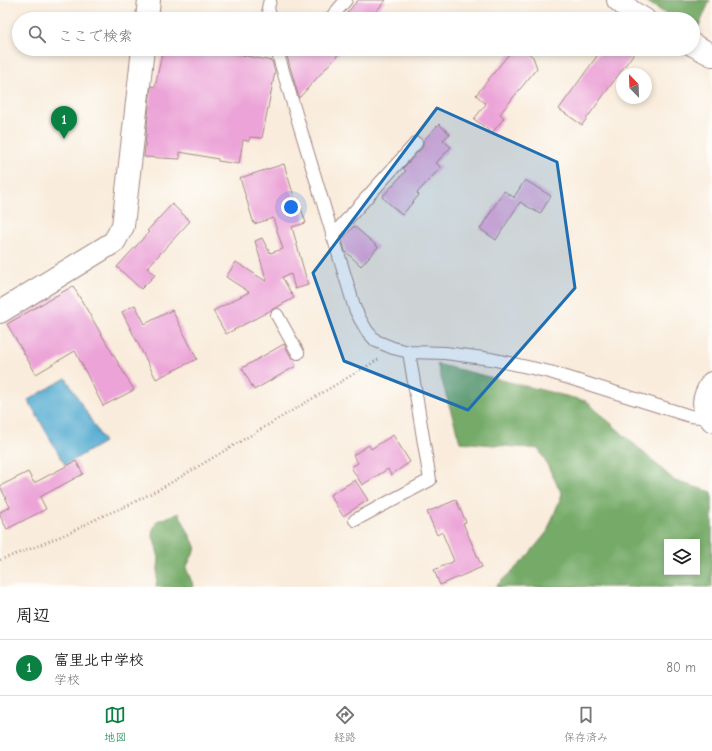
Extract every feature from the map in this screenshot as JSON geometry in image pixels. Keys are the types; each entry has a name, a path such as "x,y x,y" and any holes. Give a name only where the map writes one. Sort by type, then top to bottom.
{"street":[{"path":"148,12 149,0"},
{"path":"618,0 632,12"},
{"path":"700,49 712,55"},
{"path":"0,310 114,242 123,226 142,56"},
{"path":"709,418 703,403 706,392 712,383"}],"lane":[{"path":"269,12 268,8 270,0"},
{"path":"336,12 346,0"},
{"path":"279,56 355,309 367,331 376,341 393,348 409,352 445,353 491,359 550,372 690,416 709,418"},
{"path":"332,236 416,143"},
{"path":"277,315 298,353"},
{"path":"355,520 430,480 409,352"}],"path":[{"path":"0,560 72,532 168,485 384,356 393,348"}],"highlighted area":[{"path":"437,108 557,162 575,288 468,410 344,361 313,273"}],"green space":[{"path":"644,0 710,0 700,24 700,12 663,12"},
{"path":"437,364 586,401 675,481 712,492 712,587 495,587 525,559 547,532 562,494 539,449 460,442"},
{"path":"179,513 196,548 186,568 194,587 156,587 159,558 152,532 157,521"}],"water":[{"path":"66,378 104,442 65,465 28,400"}],"building":[{"path":"358,0 386,0 375,12 348,12"},
{"path":"162,56 247,56 272,61 275,72 262,138 250,137 249,141 243,140 239,164 218,161 218,159 180,152 180,159 144,157 151,86 155,87"},
{"path":"287,56 337,56 299,98"},
{"path":"507,56 533,57 537,68 500,114 504,118 492,133 474,119 486,104 476,95"},
{"path":"597,56 632,56 623,68 616,68 616,78 582,125 559,109"},
{"path":"439,124 450,134 443,140 451,147 436,163 441,167 417,193 419,195 402,215 382,197 406,171 403,168 422,148 423,141"},
{"path":"284,164 296,203 299,202 306,223 292,227 308,285 295,289 291,274 282,277 294,298 226,334 213,311 249,292 226,277 236,262 267,282 255,241 262,238 270,253 283,249 273,218 254,224 240,178"},
{"path":"525,180 551,196 540,214 520,202 496,240 480,229 504,191 515,198 514,197"},
{"path":"172,204 190,221 147,268 155,275 141,289 117,267"},
{"path":"354,226 378,247 361,266 345,251 342,240"},
{"path":"73,286 134,390 103,406 75,351 36,374 7,324"},
{"path":"135,305 145,324 172,310 197,359 156,379 122,312"},
{"path":"284,344 296,366 254,390 242,368"},
{"path":"393,435 410,462 391,475 388,469 362,485 351,467 358,463 353,455 369,445 371,449"},
{"path":"76,461 83,474 40,497 46,509 7,529 0,516 0,512 10,507 0,486 28,472 34,483"},
{"path":"355,480 368,500 343,516 330,495"},
{"path":"456,500 466,522 463,523 482,567 440,585 434,570 454,561 442,532 437,535 427,512"}],"place":[{"name":"富里北中学校","path":"64,139"}]}
